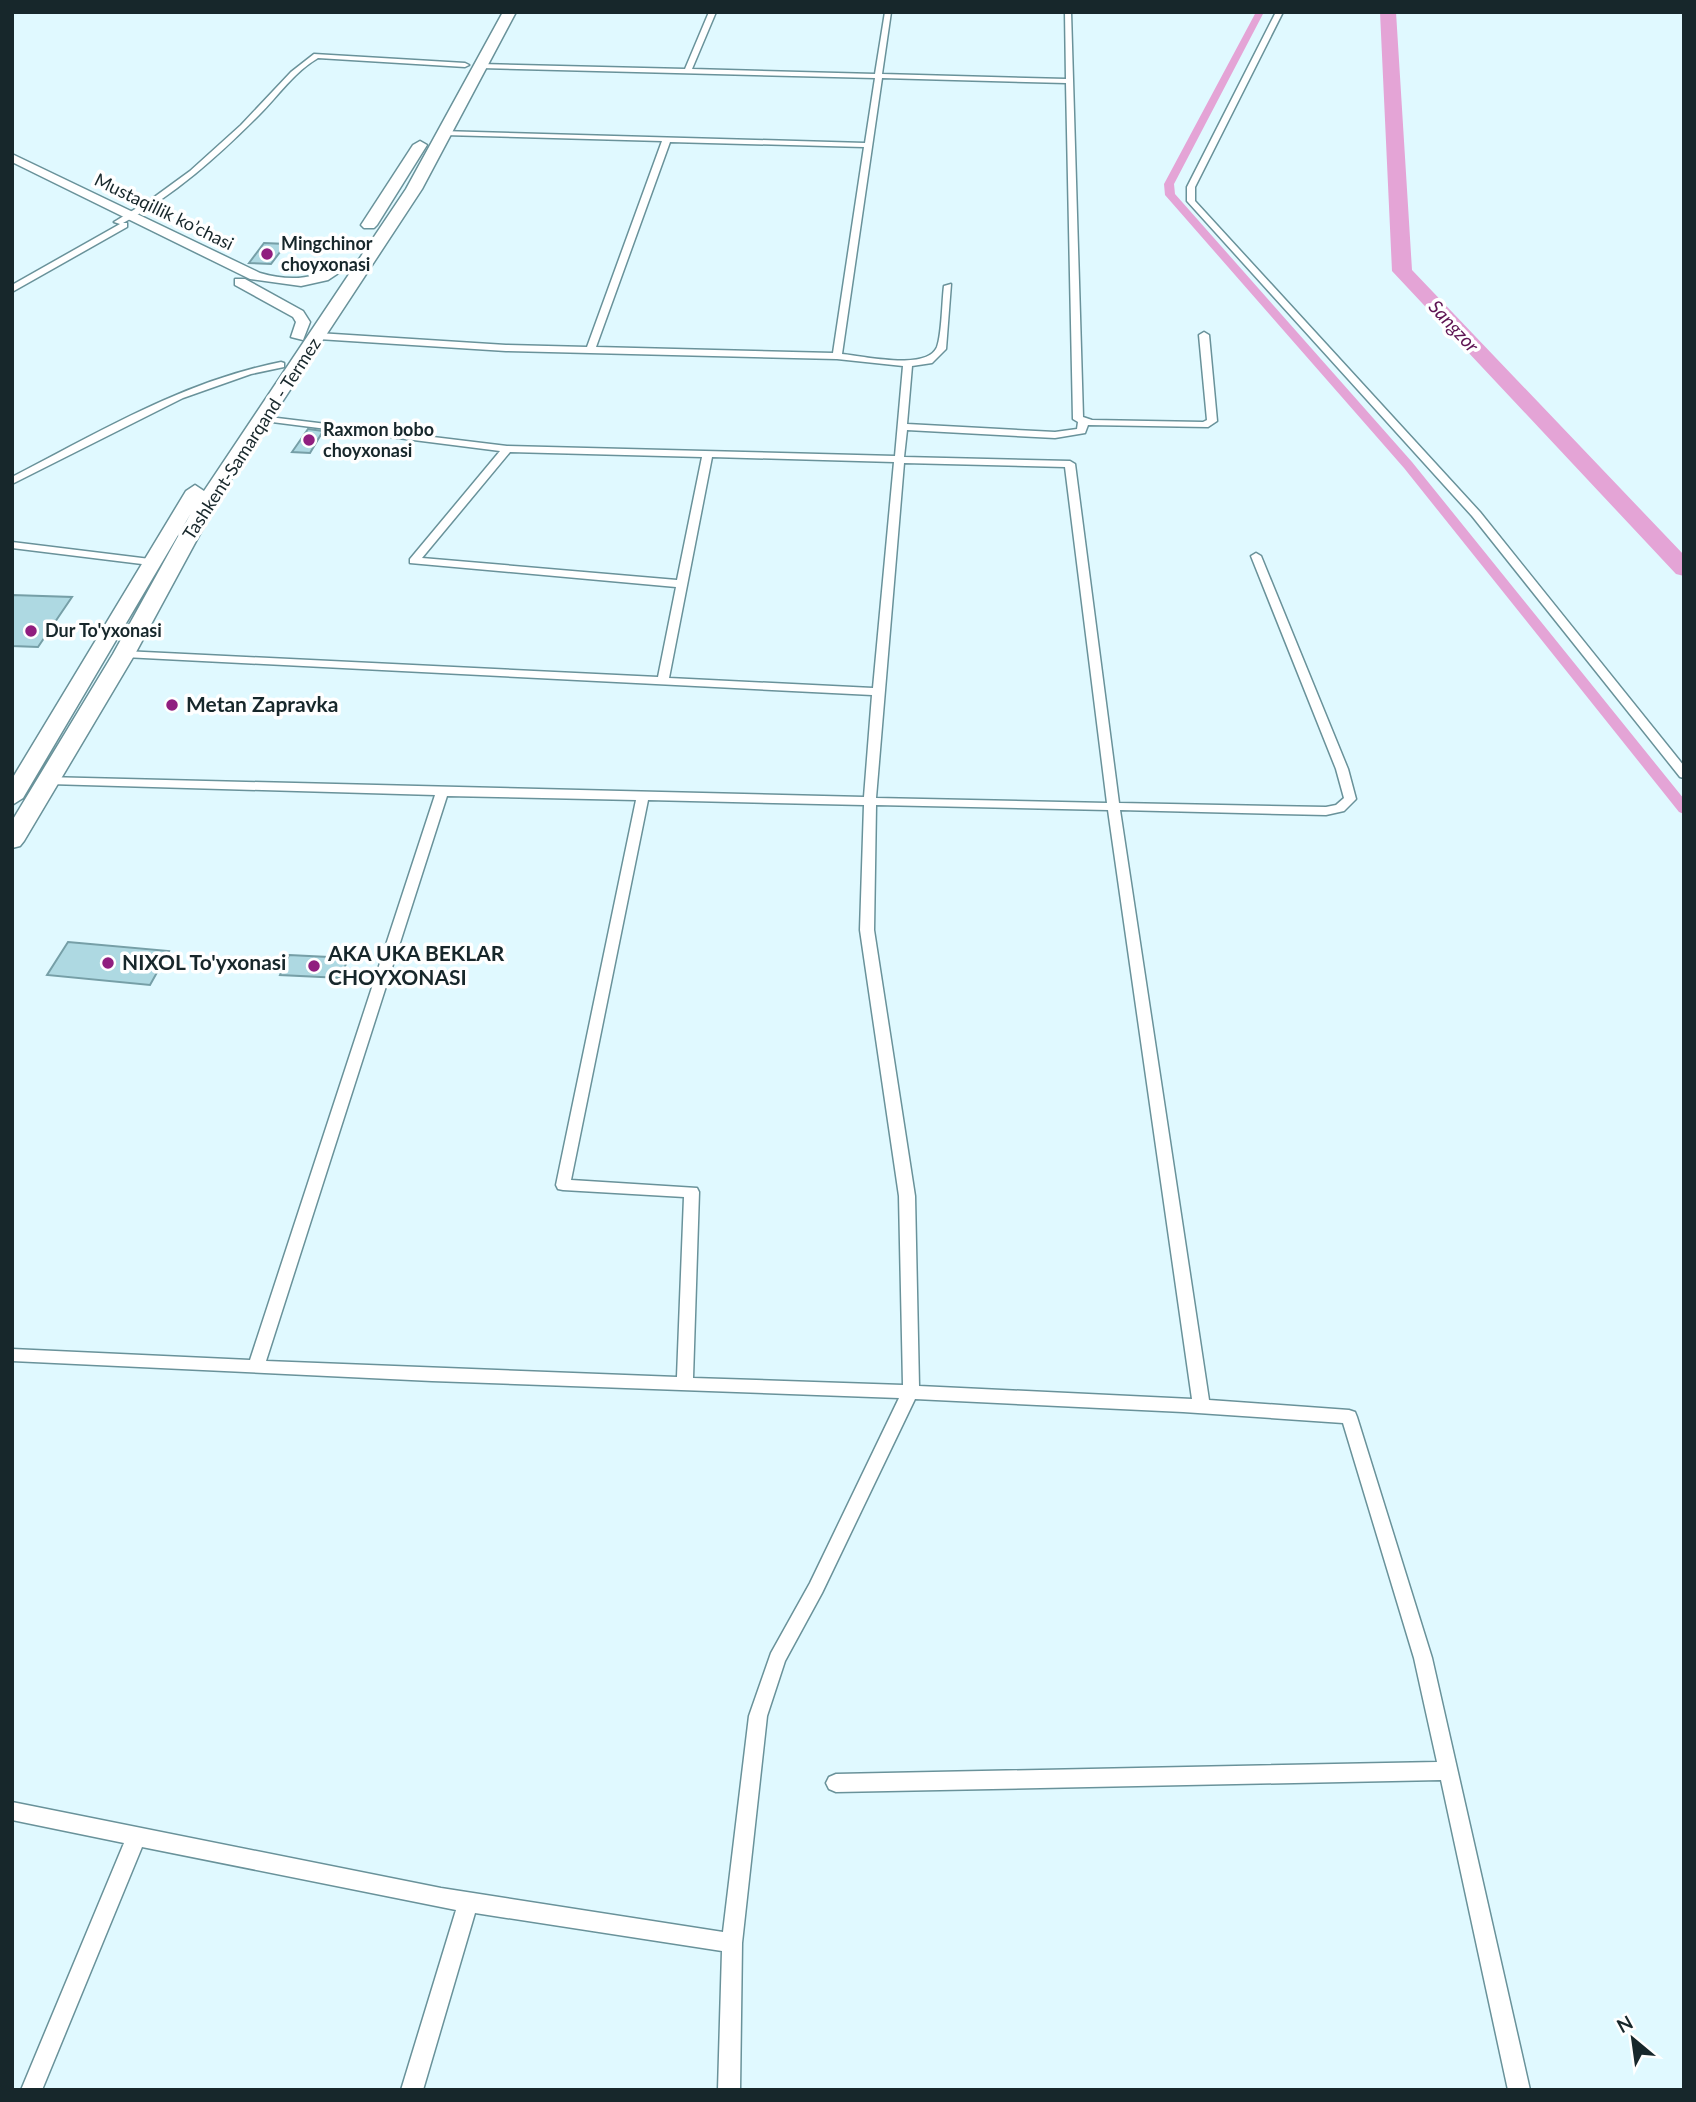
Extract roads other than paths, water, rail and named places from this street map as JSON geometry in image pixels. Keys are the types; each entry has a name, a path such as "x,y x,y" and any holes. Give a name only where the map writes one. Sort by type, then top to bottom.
{"highway":[{"name":"Tashkent-Samarqand - Termez","path":"12,841 124,653 211,495 414,189 427,149 444,132 494,12"},
{"name":"Tashkent-Samarqand - Termez","path":"12,798 150,562 281,365 343,266 427,149 473,65 510,12"}],"main road":[{"name":"Mustaqillik ko’chasi","path":"12,157 125,221 288,306 302,318 299,337"},
{"name":"Mustaqillik ko’chasi","path":"12,170 125,221 265,279 293,282 317,280 331,276 343,266"}],"street":[{"path":"688,71 713,12"},
{"path":"837,356 888,12"},
{"path":"1068,12 1067,81 1076,292 1078,419 1083,422 1205,425 1212,421 1205,335"},
{"path":"1280,12 1191,187 1191,201 1476,514 1684,774"},
{"path":"12,289 125,221 183,179 250,120 283,83 317,56 473,65 1067,81"},
{"path":"444,132 869,145"},
{"path":"591,350 667,139"},
{"path":"318,336 506,348 837,356 908,364 929,361 942,349 948,286"},
{"path":"729,2090 732,1943 758,1716 777,1659 816,1588 911,1390 907,1196 867,930 870,800 908,364"},
{"path":"12,481 206,387 248,371 281,365"},
{"path":"264,418 507,449 1070,464 1113,805 1201,1405"},
{"path":"904,427 1055,435 1082,430 1083,422"},
{"path":"507,449 414,561 682,584"},
{"path":"663,681 707,456"},
{"path":"12,545 150,562"},
{"path":"50,780 442,792 1326,811 1340,808 1350,799 1342,769 1256,556"},
{"path":"124,653 878,692"},
{"path":"256,1367 442,792"},
{"path":"643,796 563,1185 692,1192 685,1384"},
{"path":"12,1355 685,1384 911,1390 1201,1405 1349,1417 1423,1658 1519,2090"},
{"path":"836,1783 1448,1770"},
{"path":"12,1811 468,1902 732,1943"},
{"path":"31,2090 137,1835"},
{"path":"412,2090 468,1902"}],"waterway":[{"path":"1260,12 1169,184 1170,195 1408,465 1684,809"},
{"name":"Sangzor","path":"1388,12 1402,271 1684,569"}],"place":[{"name":"Mingchinor choyxonasi","path":"267,254"},
{"name":"Raxmon bobo choyxonasi","path":"309,440"},
{"name":"Dur To'yxonasi","path":"31,631"},
{"name":"Metan Zapravka","path":"172,705"},
{"name":"NIXOL To'yxonasi","path":"108,963"},
{"name":"AKA UKA BEKLAR CHOYXONASI","path":"314,966"}]}
